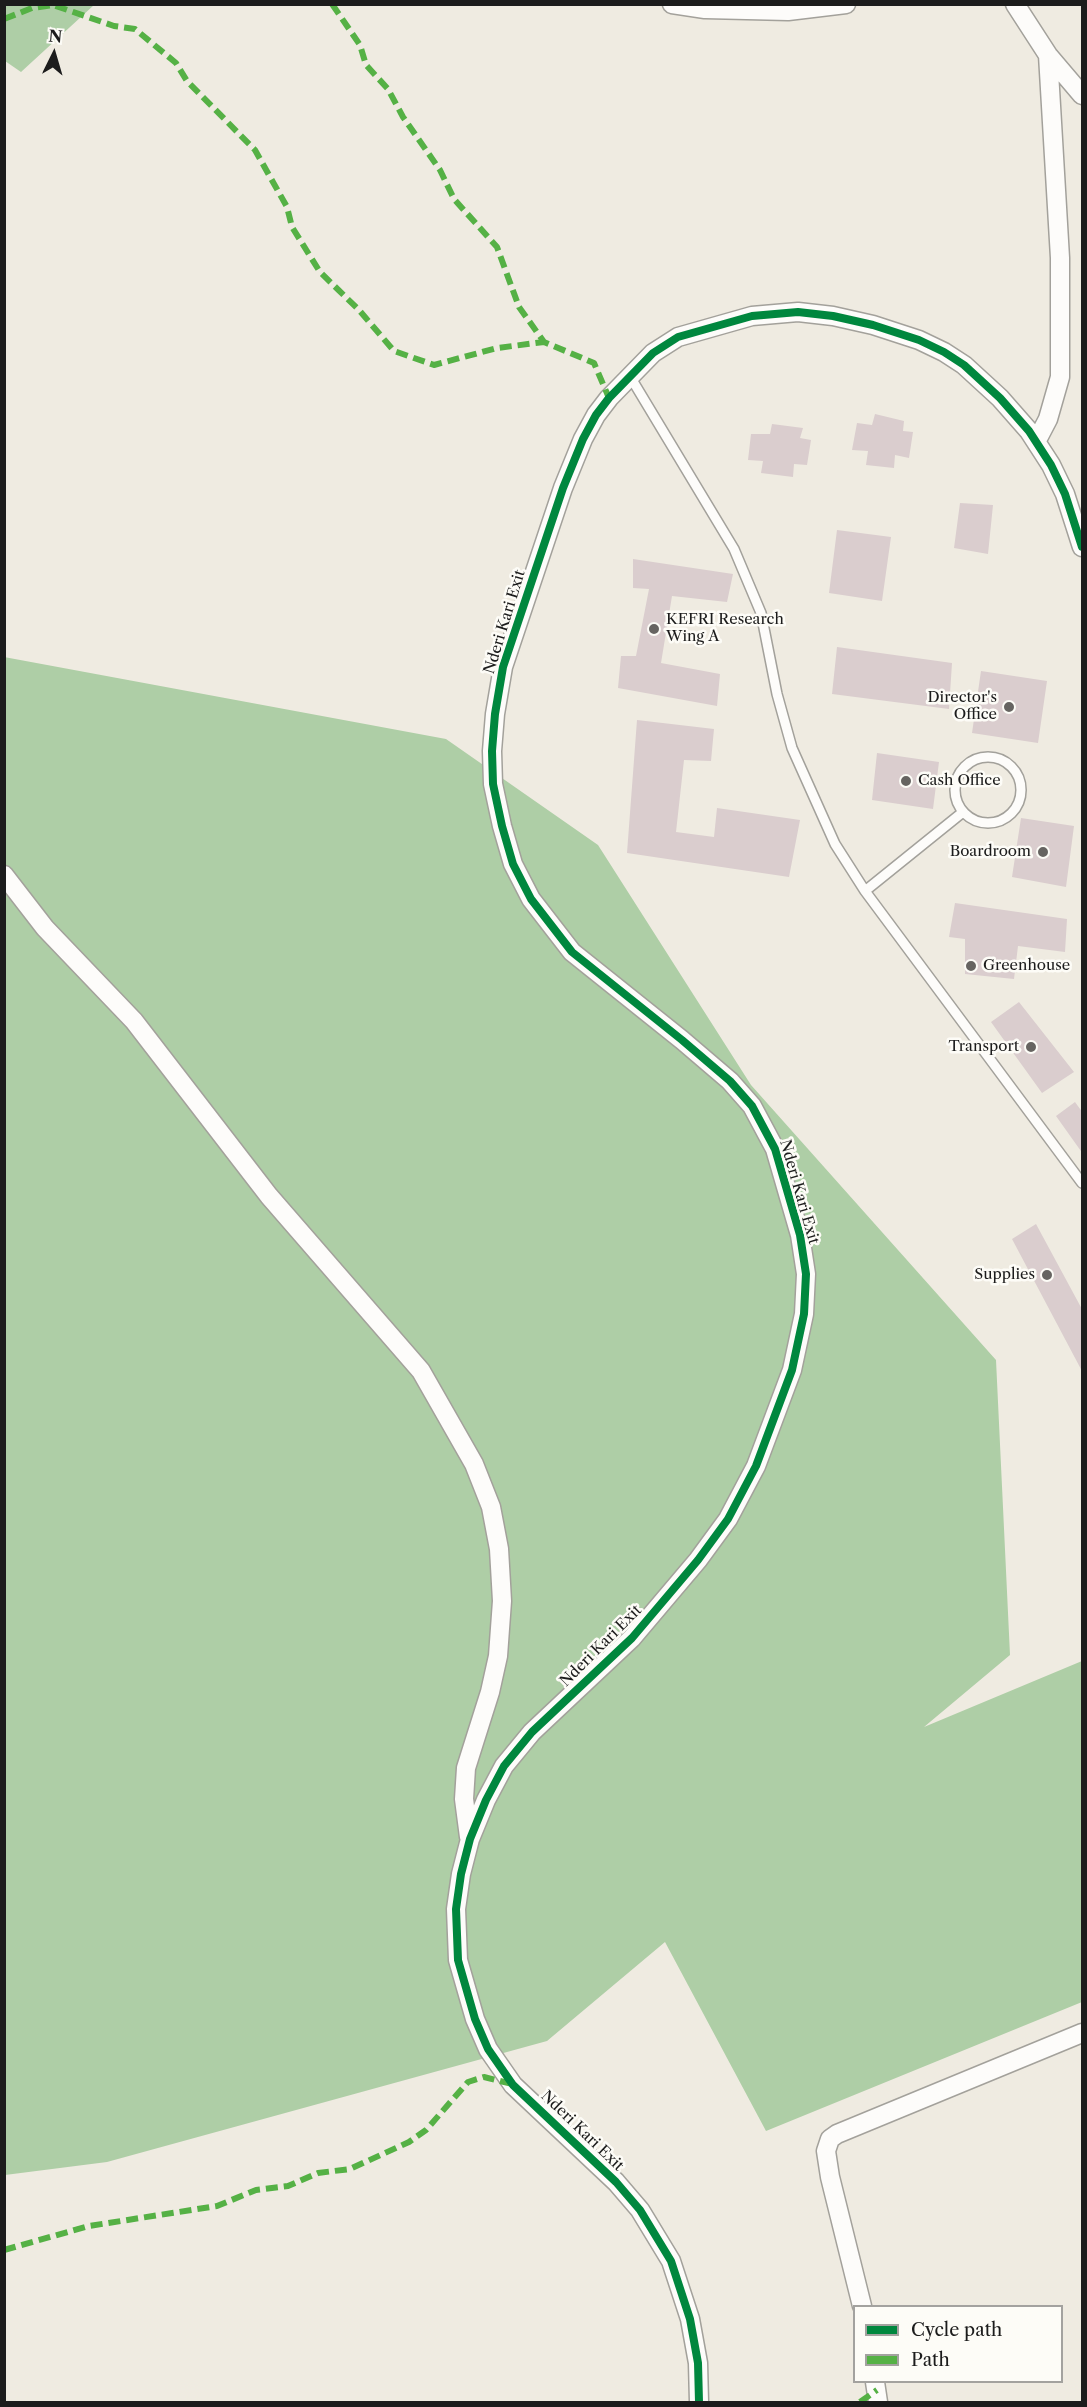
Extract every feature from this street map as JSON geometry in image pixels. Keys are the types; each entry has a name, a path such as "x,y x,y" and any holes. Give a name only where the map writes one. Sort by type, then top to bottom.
{"street":[{"path":"672,4 705,9 788,11 846,4"},
{"path":"1015,4 1048,55 1083,95"},
{"path":"1036,442 1048,419 1060,377 1059,258 1048,55"},
{"name":"Nderi Kari Exit","path":"699,2403 698,2363 690,2319 670,2261 640,2210 616,2182 513,2085 488,2049 475,2019 458,1960 456,1909 460,1874 470,1839 486,1800 504,1766 532,1732 632,1638 698,1560 728,1519 756,1466 776,1418 792,1370 804,1314 806,1274 800,1235 775,1149 752,1106 730,1081 580,959 531,899 513,864 493,784 492,751 495,714 503,667 563,488 583,439 596,416 609,398 653,353 678,337 753,316 798,312 833,316 873,325 919,340 964,365 1000,398 1036,442 1051,465 1065,494 1083,547"},
{"path":"4,875 45,928 134,1021 269,1196 421,1371 474,1464 491,1508 500,1550 502,1601 498,1656 490,1692 466,1768 464,1799 470,1839"},
{"path":"862,2305 830,2177 826,2151 830,2139 837,2134 1083,2033"},
{"path":"875,2383 879,2403"}],"lane":[{"path":"631,378 734,549 761,613 782,717 792,748 834,844 865,891 1083,1183"},
{"path":"982,757 993,757 1013,768 1019,778 1021,789 1020,801 1014,811 1005,818 983,823 963,812 957,802 956,779 971,761 982,757"},
{"path":"865,891 963,812"}],"green space":[{"path":"5,4 94,5 21,72 5,61"},
{"path":"4,657 446,739 598,845 751,1085 996,1360 1010,1655 924,1727 1082,1661 1082,2002 766,2131 665,1942 547,2041 107,2162 5,2175"}],"building":[{"path":"875,414 904,421 903,431 913,432 909,458 895,455 894,468 866,465 868,451 852,450 857,423 872,425"},
{"path":"772,424 803,428 800,438 811,440 807,465 794,464 793,477 761,473 763,461 748,460 751,434 770,434"},
{"path":"960,503 993,505 988,554 954,548"},
{"path":"837,530 891,537 882,601 829,593"},
{"name":"KEFRI Research Wing A","path":"633,559 733,574 727,602 672,596 661,663 720,674 717,706 618,688 621,656 636,656 649,589 633,588"},
{"path":"837,647 952,663 949,709 832,694"},
{"name":"Director's Office","path":"981,671 1047,681 1038,743 972,733"},
{"path":"637,720 714,729 711,761 684,760 676,832 714,837 717,808 800,820 789,877 627,853"},
{"name":"Cash Office","path":"877,753 939,762 933,809 872,800"},
{"name":"Boardroom","path":"1021,818 1074,826 1066,887 1012,877"},
{"path":"955,903 1067,919 1065,952 1018,946 1014,979 965,974 965,939 949,937"},
{"name":"Transport","path":"1019,1002 1074,1072 1042,1093 991,1022"},
{"path":"1075,1102 1083,1113 1083,1154 1056,1116"},
{"name":"Supplies","path":"1036,1224 1083,1311 1083,1373 1012,1239"}],"marked path":[{"path":"332,4 360,45 366,65 388,89 403,117 440,170 454,199 497,247 519,307 544,342 594,363 609,398"},
{"path":"4,19 32,8 53,5 114,26 135,29 176,63 187,81 255,150 287,207 292,227 320,272 359,310 394,351 434,365 497,348 544,342"},
{"path":"4,2250 89,2226 217,2206 256,2190 288,2186 318,2173 350,2169 409,2142 426,2130 468,2082 484,2077 512,2084"},
{"path":"860,2402 877,2390"}],"cycle path":[{"path":"699,2402 698,2363 690,2319 671,2261 640,2210 616,2182 513,2085 488,2049 475,2019 458,1960 456,1909 461,1874 470,1839 486,1800 504,1766 532,1732 632,1638 698,1560 728,1519 756,1466 792,1370 804,1314 806,1274 800,1235 775,1149 752,1106 730,1081 572,952 531,899 513,864 493,784 492,751 495,714 503,667 563,488 583,439 596,415 609,398 653,353 678,337 752,316 798,312 833,316 873,325 919,340 964,365 1000,398 1029,431 1051,465 1065,494 1082,547"}],"place":[{"name":"KEFRI Research Wing A","path":"654,629"},
{"name":"Director's Office","path":"1009,707"},
{"name":"Cash Office","path":"906,781"},
{"name":"Boardroom","path":"1043,852"},
{"name":"Greenhouse","path":"971,966"},
{"name":"Transport","path":"1031,1047"},
{"name":"Supplies","path":"1047,1275"}]}
